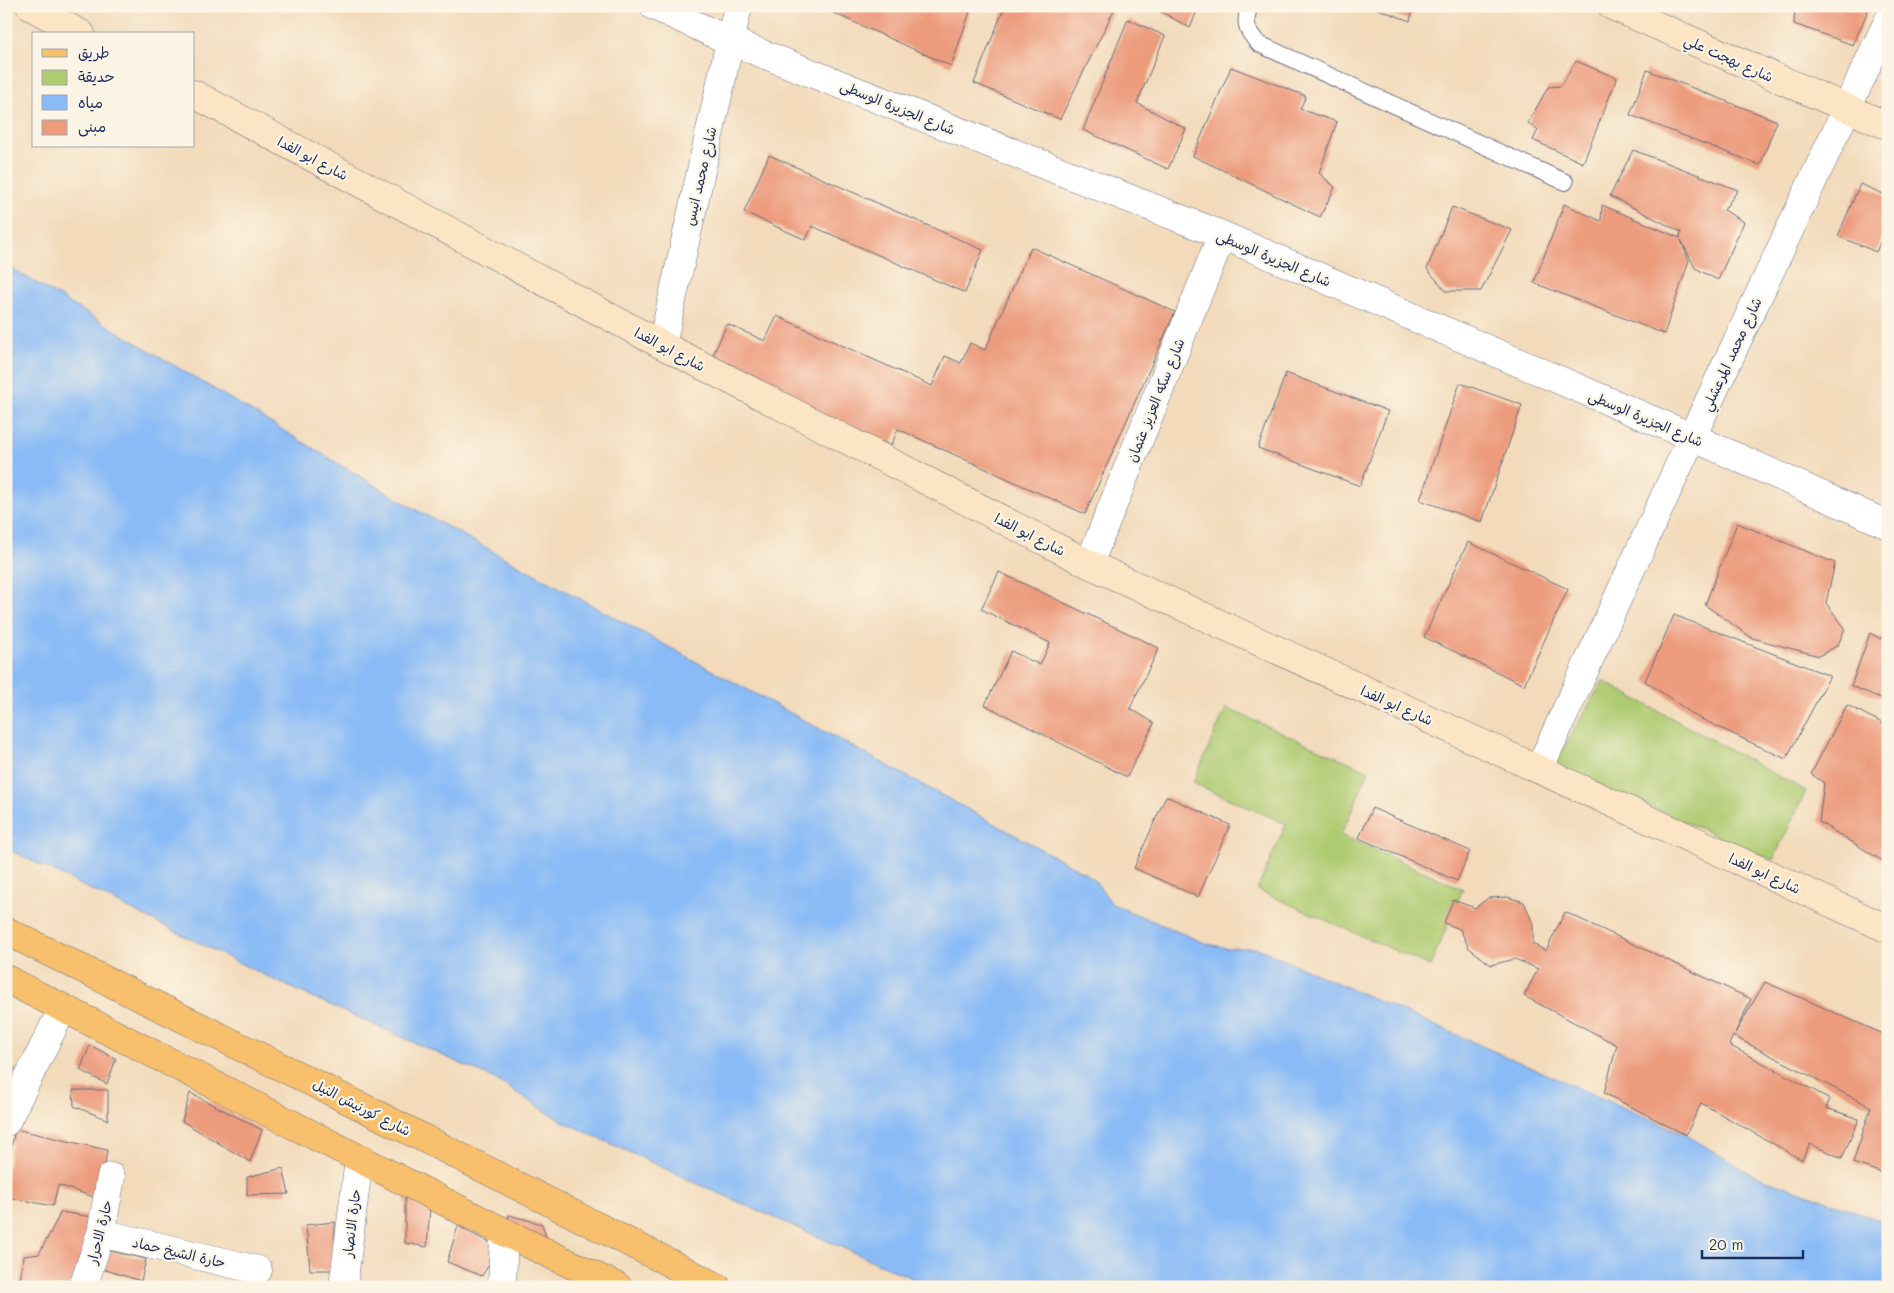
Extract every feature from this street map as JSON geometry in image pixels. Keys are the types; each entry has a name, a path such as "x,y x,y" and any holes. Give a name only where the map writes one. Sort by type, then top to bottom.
{"main road":[{"name":"شارع كورنيش النيل","path":"6,931 372,1112 717,1287"},
{"path":"6,979 504,1232 618,1287"}],"street":[{"path":"30,6 77,32"},
{"name":"شارع الجزيرة الوسطى","path":"654,6 730,41 1222,235 1692,437 1888,525"},
{"name":"شارع محمد انيس","path":"662,345 738,6"},
{"name":"شارع بهجت علي","path":"1612,6 1888,126"},
{"name":"شارع محمد المرعشلي","path":"1539,769 1692,437 1888,21"},
{"name":"شارع ابو الفدا","path":"195,95 662,345 1088,564 1888,929"},
{"name":"شارع سكه العزيز عثمان","path":"1088,564 1222,235"},
{"path":"6,1122 63,1008"},
{"name":"حارة الانصار","path":"343,1287 359,1159"},
{"name":"حارة الاحرار","path":"83,1287 101,1234 112,1176"},
{"path":"502,1287 504,1232"},
{"name":"حارة الشيخ حماد","path":"101,1234 258,1270"}],"lane":[{"path":"1250,6 1246,23 1250,35 1259,44 1564,182"}],"green space":[{"path":"1603,681 1806,791 1773,860 1553,765"},
{"path":"1226,708 1369,771 1341,835 1463,889 1430,966 1257,890 1286,824 1193,783"}],"water":[{"path":"6,265 413,508 1085,873 1096,882 1112,904 1207,944 1227,948 1257,948 1686,1135 1753,1175 1888,1223 1888,1287 932,1287 698,1184 560,1120 495,1079 272,979 6,848"}],"building":[{"path":"818,6 972,6 951,66"},
{"path":"1005,6 1106,6 1114,10 1060,119 974,83"},
{"path":"1151,6 1199,6 1190,28"},
{"path":"1370,6 1413,6 1410,21"},
{"path":"1795,6 1870,6 1853,45 1794,24"},
{"path":"1128,19 1165,36 1137,103 1186,129 1168,169 1083,130"},
{"path":"1576,61 1617,78 1583,163 1533,140 1538,130 1528,123 1548,87 1561,86"},
{"path":"1231,67 1306,96 1300,109 1337,122 1319,173 1335,187 1320,217 1193,156"},
{"path":"1647,70 1777,121 1760,165 1630,115"},
{"path":"1633,150 1738,190 1724,210 1744,222 1718,280 1695,268 1681,240 1689,261 1664,334 1534,283 1564,204 1601,221 1602,205 1680,238 1681,232 1610,196"},
{"path":"769,155 983,250 965,293 812,226 806,240 744,212"},
{"path":"1860,184 1888,196 1888,225 1876,252 1838,236"},
{"path":"1452,207 1512,230 1481,291 1446,291 1427,269"},
{"path":"1031,247 1175,312 1085,514 898,429 891,446 709,364 727,324 765,341 777,316 932,386 945,356 961,363 970,343 985,350"},
{"path":"1286,373 1388,411 1360,486 1258,448"},
{"path":"1460,383 1522,405 1482,522 1420,500"},
{"path":"1737,523 1835,563 1826,603 1845,628 1838,645 1819,656 1752,638 1705,605"},
{"path":"1468,542 1568,589 1524,685 1424,637"},
{"path":"999,572 1159,648 1130,708 1154,723 1127,777 985,705 1011,651 1040,665 1050,643 981,609"},
{"path":"1674,615 1830,676 1786,759 1697,717 1645,681"},
{"path":"1888,623 1888,701 1851,686 1870,633 1881,639"},
{"path":"1847,705 1888,726 1888,864 1819,822 1824,783 1811,774"},
{"path":"1166,796 1230,825 1198,897 1134,868"},
{"path":"1372,808 1470,851 1457,881 1359,838"},
{"path":"1507,897 1524,902 1533,924 1533,944 1546,951 1565,912 1751,999 1735,1033 1765,982 1888,1036 1888,1175 1853,1163 1871,1107 1733,1036 1729,1045 1830,1099 1826,1108 1859,1119 1842,1158 1810,1144 1802,1160 1701,1103 1686,1135 1604,1093 1617,1045 1524,996 1538,969 1515,959 1491,965 1469,948 1460,929 1444,923 1453,900 1475,908 1488,898"},
{"path":"90,1045 116,1059 107,1084 80,1070"},
{"path":"6,1065 15,1068 6,1092"},
{"path":"73,1090 108,1090 108,1120 74,1106"},
{"path":"190,1093 262,1130 250,1162 182,1121"},
{"path":"15,1129 107,1150 100,1199 58,1185 53,1206 6,1197 6,1175"},
{"path":"283,1168 289,1194 247,1195 247,1177"},
{"path":"405,1191 430,1206 427,1247 405,1243"},
{"path":"61,1212 98,1218 73,1287 19,1287 24,1256 39,1254"},
{"path":"509,1215 542,1224 548,1243 504,1232"},
{"path":"335,1222 334,1270 310,1270 306,1225"},
{"path":"458,1226 499,1248 482,1276 447,1262"},
{"path":"101,1249 146,1259 141,1281 96,1267"}]}
